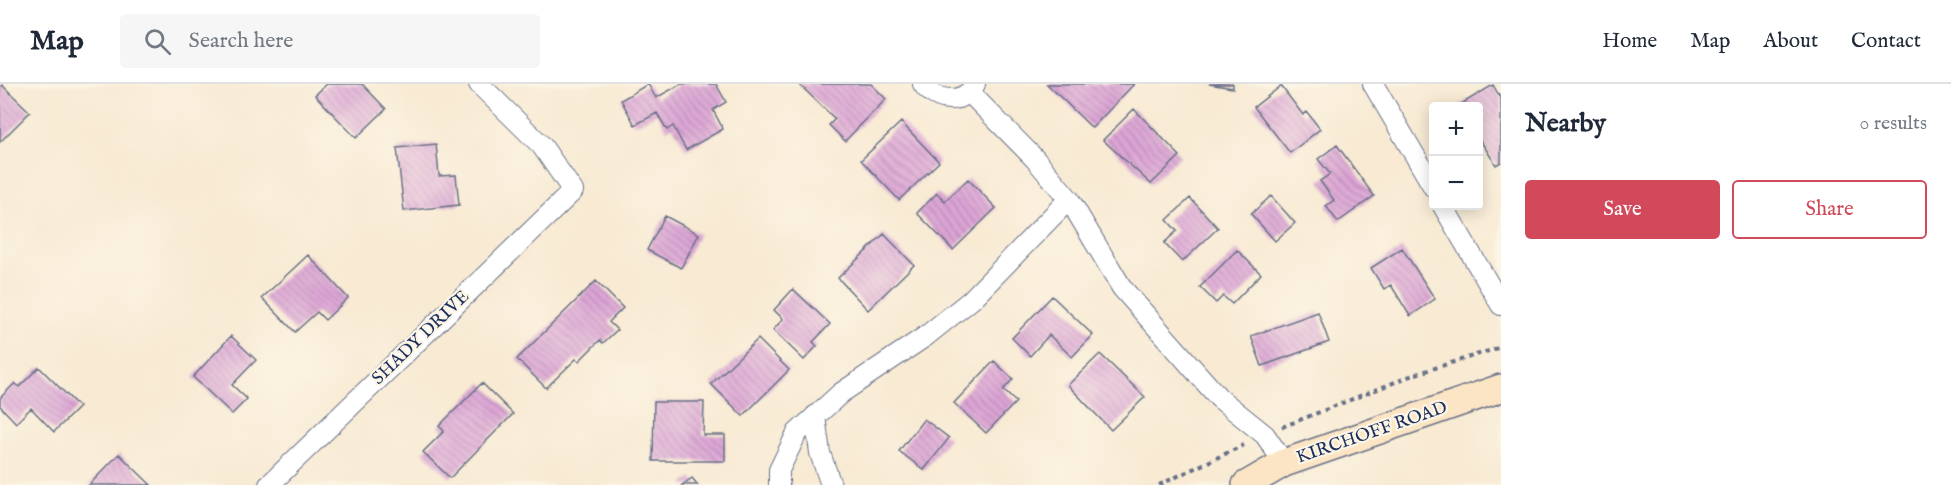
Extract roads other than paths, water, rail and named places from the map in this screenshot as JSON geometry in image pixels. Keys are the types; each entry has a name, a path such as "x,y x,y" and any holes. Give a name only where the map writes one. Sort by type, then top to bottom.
{"main road":[{"name":"KIRCHOFF ROAD","path":"1246,485 1284,463 1501,388"}],"street":[{"name":"SHADY DRIVE","path":"269,485 573,191 542,146 479,84"},
{"path":"923,84 928,92 943,99 953,99 972,88 1069,199 1122,288 1219,398 1265,435 1284,463"},
{"path":"1373,84 1429,180"},
{"path":"779,485 779,470 797,433 841,393 926,336 970,300 1069,199"},
{"path":"1445,210 1501,305"},
{"path":"815,416 820,453 831,485"}]}
